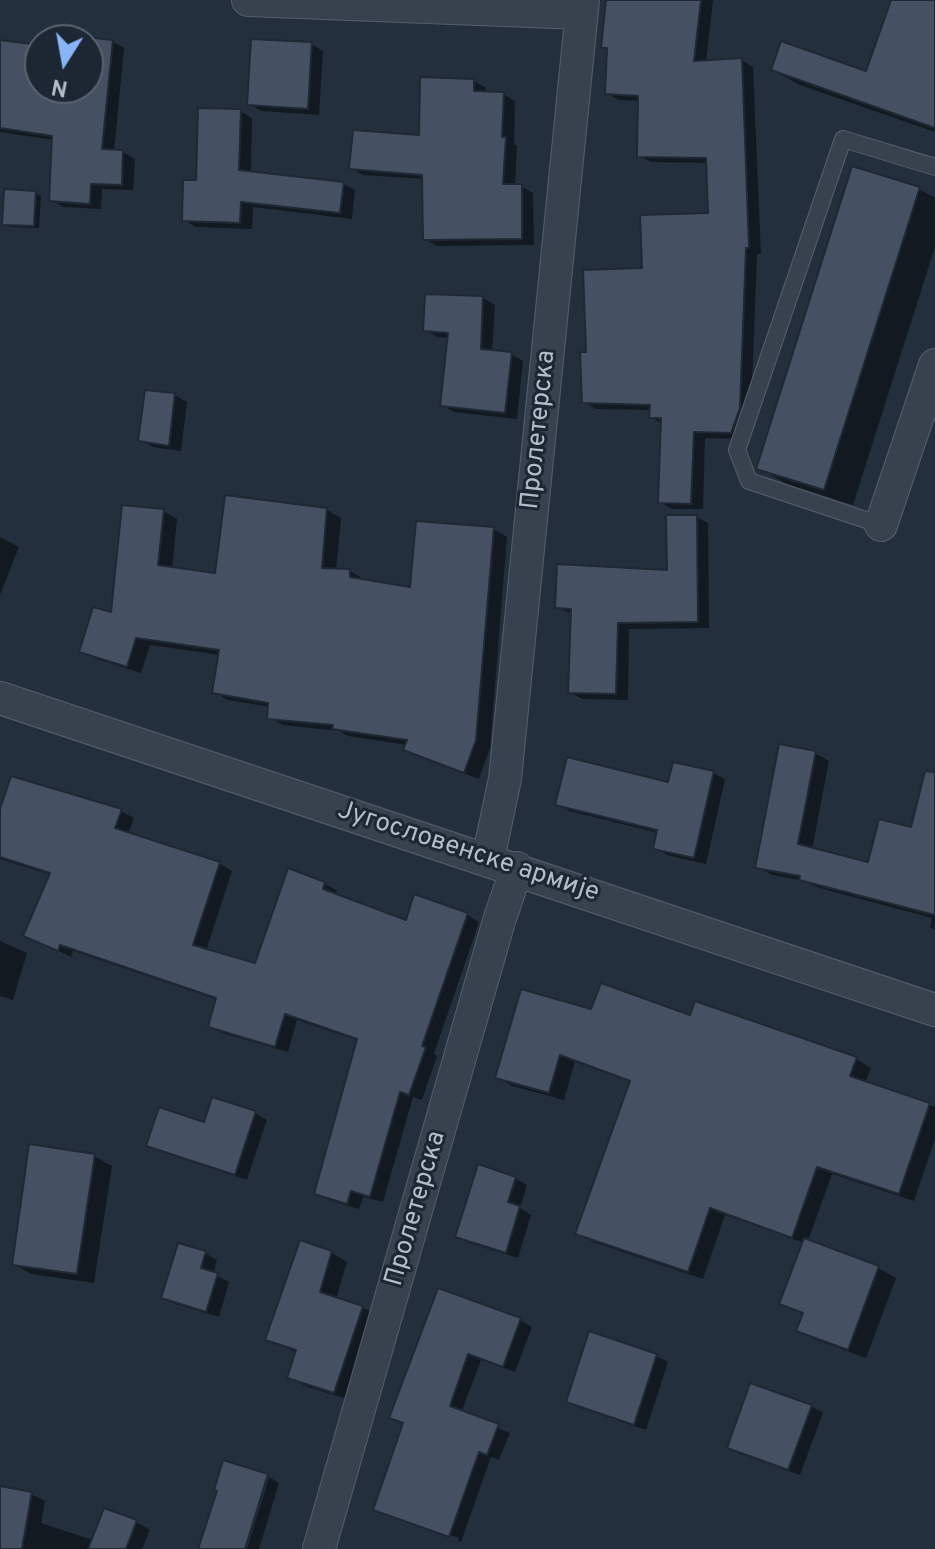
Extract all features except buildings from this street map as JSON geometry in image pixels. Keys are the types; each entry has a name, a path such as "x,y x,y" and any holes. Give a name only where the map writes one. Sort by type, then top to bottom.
{"street":[{"path":"248,0 582,7"},
{"name":"Пролетерска","path":"319,1549 499,921 505,779 582,7"},
{"path":"881,525 935,365"},
{"name":"Југословенске армије","path":"0,698 935,1010"}],"lane":[{"path":"881,525 749,481 737,450 843,139 935,167"}]}
